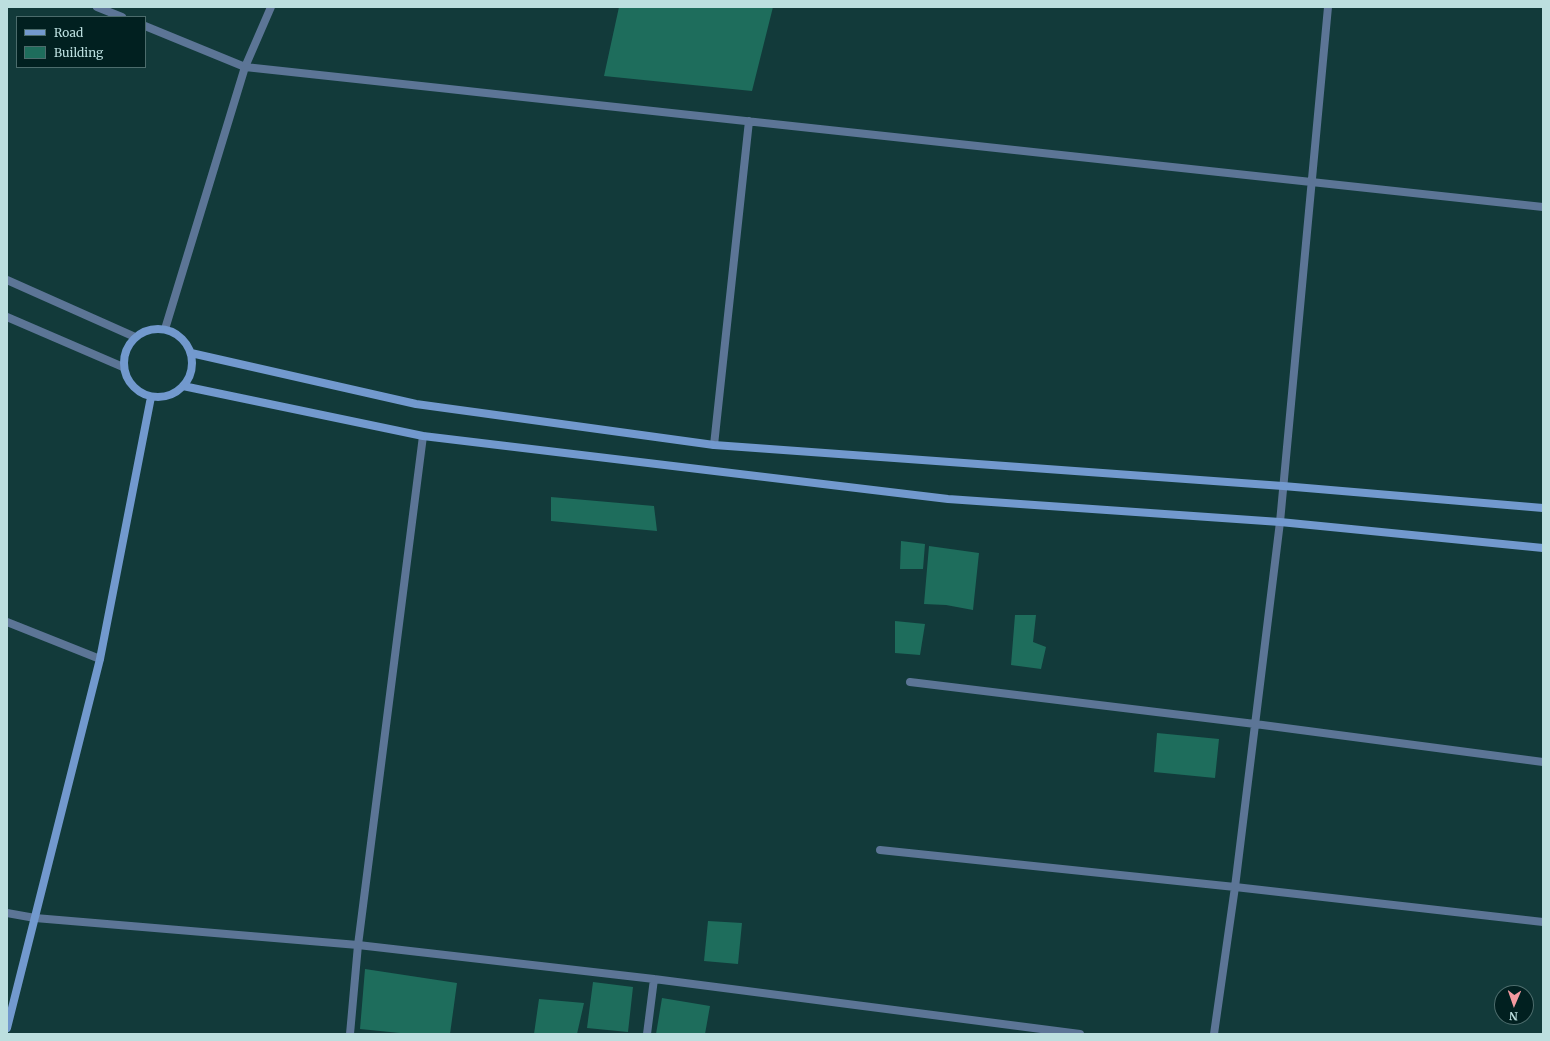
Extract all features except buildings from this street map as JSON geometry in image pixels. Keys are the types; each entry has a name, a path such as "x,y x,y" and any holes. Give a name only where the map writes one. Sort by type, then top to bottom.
{"main road":[{"path":"154,329 165,329 176,334 185,342 191,353 192,365 190,376 183,386 174,393 162,397 150,397 141,393 132,386 126,377 123,367 124,356 128,346 135,337 154,329"},
{"path":"191,353 416,404 714,445 1284,486 1543,508"},
{"path":"183,386 423,436 948,499 1280,522 1543,548"},
{"path":"7,1028 100,659 150,397"}],"street":[{"path":"98,7 120,16"},
{"path":"165,329 245,67 271,7"},
{"path":"1214,1034 1235,887 1284,486 1328,7"},
{"path":"146,26 245,67 1543,207"},
{"path":"714,445 749,121"},
{"path":"7,280 135,337"},
{"path":"7,317 123,367"},
{"path":"350,1034 358,945 423,436"},
{"path":"7,622 100,659"},
{"path":"910,682 1255,724 1543,762"},
{"path":"880,850 1235,887 1543,922"},
{"path":"7,913 35,918 358,945 654,979 1080,1034"},
{"path":"647,1034 654,979"}]}
